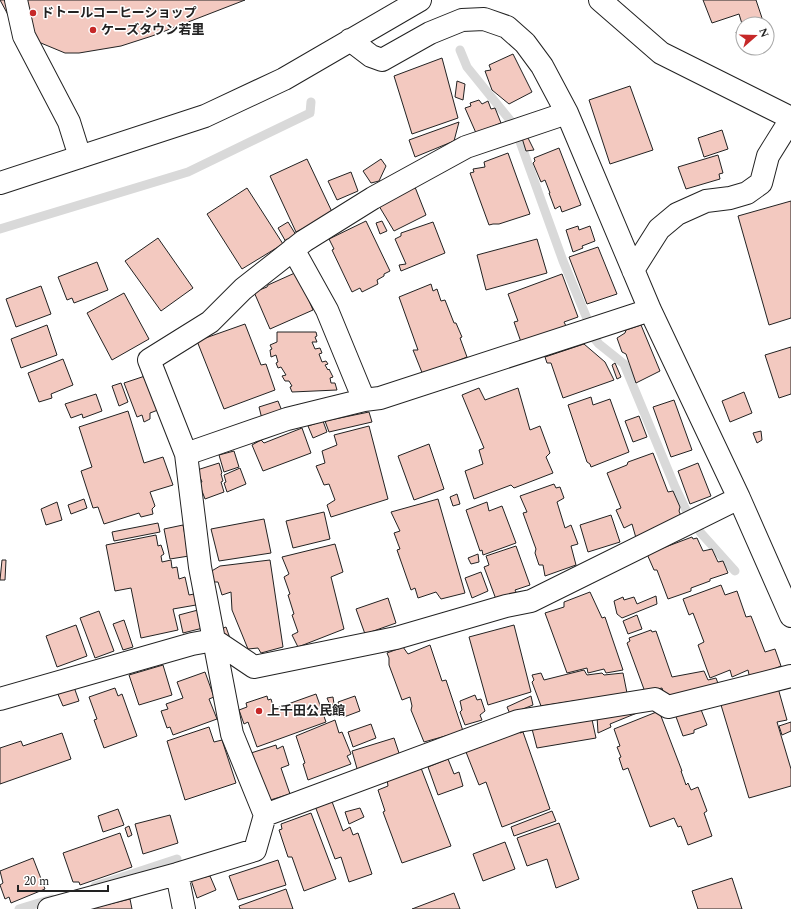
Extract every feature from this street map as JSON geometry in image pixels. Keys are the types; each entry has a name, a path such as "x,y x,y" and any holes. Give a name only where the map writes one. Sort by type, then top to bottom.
{"street":[{"path":"16,0 24,36 69,122 80,157"},
{"path":"0,184 205,116 284,79 420,0"},
{"path":"600,0 661,53 791,119 768,156 761,183 747,193 730,198 706,201 677,214 659,229 633,270"},
{"path":"350,40 371,56 382,60 430,33 462,20 484,19 507,27 525,43 542,66 567,113 650,310 739,498 791,616"},
{"path":"49,909 177,874 255,850 265,815 232,734 200,567 186,454 149,360 210,322 243,288 304,241 373,198 466,147 567,113"},
{"path":"293,250 327,310 364,400"},
{"path":"186,454 287,420 364,400 380,398 650,310"},
{"path":"0,699 192,644 214,640 254,667 396,638 506,606 531,601 739,498"},
{"path":"265,815 518,721 655,699 668,707 791,676"},
{"path":"177,874 184,909"}],"building":[{"name":"ケーズタウン若里","path":"0,0 245,0 152,36 121,46 79,53 65,53 24,36 13,24"},
{"path":"703,0 756,0 761,16 740,16 739,14 712,23"},
{"path":"513,54 532,92 509,104 492,90 485,71 491,70 489,65"},
{"path":"442,58 458,118 412,134 394,76"},
{"path":"457,81 465,84 463,100 455,97"},
{"path":"630,86 653,150 610,164 589,100"},
{"path":"479,100 482,104 488,101 491,109 495,108 501,123 476,133 465,108 471,106 470,103"},
{"path":"459,122 454,141 415,157 409,140"},
{"path":"722,130 728,149 704,157 698,138"},
{"path":"527,136 534,150 526,151 522,138"},
{"path":"559,148 581,205 562,212 560,206 555,209 545,180 541,182 533,163 535,161 534,158"},
{"path":"508,153 530,214 499,224 489,225 470,173 474,172 473,169 485,167 484,162"},
{"path":"718,155 723,173 719,174 720,179 686,189 678,167"},
{"path":"307,159 333,214 296,232 270,176"},
{"path":"381,159 386,166 379,181 371,183 363,171"},
{"path":"351,172 358,191 337,200 328,181"},
{"path":"413,182 426,215 394,231 379,206"},
{"path":"247,188 283,244 242,269 207,214"},
{"path":"791,201 791,318 769,325 738,216"},
{"path":"366,221 390,271 377,280 378,284 362,292 360,288 352,292 332,250 334,249 329,239"},
{"path":"382,221 387,231 380,234 376,223"},
{"path":"288,222 296,235 286,242 278,228"},
{"path":"433,222 445,253 401,271 399,265 406,264 395,239 401,236 401,233"},
{"path":"578,226 579,230 590,226 595,241 582,246 583,248 573,252 566,230"},
{"path":"158,238 193,288 161,311 125,261"},
{"path":"537,239 547,273 486,290 477,255"},
{"path":"598,247 617,294 587,304 569,257"},
{"path":"97,262 108,290 74,303 72,298 67,300 58,277"},
{"path":"297,272 313,310 270,329 254,292"},
{"path":"562,274 578,317 564,322 566,326 521,342 514,322 518,321 508,294"},
{"path":"431,284 433,291 437,289 441,301 445,300 454,323 456,323 462,337 460,338 467,357 423,375 413,350 418,350 399,297"},
{"path":"41,286 51,314 16,327 6,299"},
{"path":"124,293 149,339 112,360 87,313"},
{"path":"245,324 261,365 266,364 275,390 224,409 197,341"},
{"path":"47,325 57,355 21,368 11,339"},
{"path":"641,325 660,371 636,383 626,354 622,352 617,338 625,333 626,330"},
{"path":"277,332 316,332 317,336 315,337 317,342 312,342 315,349 320,348 322,353 319,354 322,362 326,361 328,364 325,365 333,377 330,378 331,383 335,383 337,390 292,392 290,387 292,386 289,381 285,381 282,376 286,375 281,367 278,368 276,363 278,362 276,355 271,357 270,350 272,349 270,345 277,342"},
{"path":"584,344 605,362 614,380 563,398 551,363 547,363 545,357"},
{"path":"791,347 791,394 779,398 765,355"},
{"path":"63,359 73,385 51,394 52,398 39,402 28,373"},
{"path":"615,363 621,377 617,379 612,365"},
{"path":"145,376 158,410 150,413 150,419 144,422 142,415 137,417 124,383"},
{"path":"121,383 128,402 119,406 112,386"},
{"path":"479,388 485,400 518,388 530,430 540,426 550,453 546,457 553,473 514,488 511,485 474,499 465,471 483,464 479,450 484,448 462,395"},
{"path":"744,392 752,413 730,422 722,401"},
{"path":"96,394 102,411 83,418 82,414 71,418 65,404"},
{"path":"591,397 593,405 610,399 629,452 591,467 587,462 568,405"},
{"path":"674,400 692,450 671,457 653,407"},
{"path":"278,401 282,411 262,419 259,407"},
{"path":"128,411 144,463 163,457 173,485 150,492 155,506 152,509 153,514 141,517 139,513 104,524 98,507 93,508 81,471 92,467 79,427"},
{"path":"369,412 372,422 329,432 325,421"},
{"path":"639,416 647,437 633,442 625,421"},
{"path":"323,421 327,432 313,438 308,426"},
{"path":"369,426 388,499 331,517 327,505 335,500 329,484 324,485 316,466 325,463 322,451 337,445 334,435"},
{"path":"302,428 311,453 263,471 252,445 261,440 264,443"},
{"path":"761,431 762,440 757,443 753,433"},
{"path":"429,444 444,489 414,500 398,456"},
{"path":"234,451 239,467 224,472 219,455"},
{"path":"653,453 668,492 673,491 680,507 679,511 681,516 636,538 632,524 624,528 616,510 621,508 607,473 627,465 628,462"},
{"path":"219,463 223,481 221,482 224,492 205,499 199,483 202,482 197,470"},
{"path":"698,463 711,496 690,504 678,471"},
{"path":"240,468 246,484 227,492 224,483 226,482 224,475"},
{"path":"554,484 556,488 560,487 564,498 557,502 565,528 571,525 578,544 571,546 576,565 545,576 543,565 539,565 535,553 536,549 523,513 527,512 520,496"},
{"path":"457,494 460,504 453,506 450,497"},
{"path":"84,499 87,508 71,514 68,505"},
{"path":"438,499 465,593 441,599 436,592 418,598 415,588 411,590 397,550 400,549 394,533 400,531 391,512"},
{"path":"57,502 62,520 46,525 41,509"},
{"path":"487,502 489,511 502,506 516,543 483,555 482,550 480,551 466,510"},
{"path":"324,512 330,539 293,548 286,521"},
{"path":"611,515 620,542 588,552 580,525"},
{"path":"264,519 271,553 219,561 211,529"},
{"path":"158,523 160,532 114,541 112,532"},
{"path":"183,525 189,556 170,559 164,529"},
{"path":"156,535 158,546 161,545 164,554 161,556 162,562 171,560 172,568 177,567 179,579 185,577 189,595 194,594 196,605 173,609 178,630 141,638 131,588 115,591 106,545"},
{"path":"692,537 693,539 697,538 703,551 712,549 718,562 723,561 728,573 710,579 710,581 691,588 691,591 668,599 657,570 654,570 647,554"},
{"path":"335,544 343,572 331,577 344,629 298,647 292,635 298,632 292,615 294,614 288,595 290,594 284,577 289,574 282,557"},
{"path":"516,546 530,585 515,590 517,594 497,602 484,567 489,565 486,556"},
{"path":"478,554 479,562 471,564 468,558"},
{"path":"2,560 6,560 5,580 0,580"},
{"path":"270,560 283,647 261,653 258,648 248,649 232,610 231,592 222,595 218,582 214,582 210,572 220,566"},
{"path":"481,572 488,591 472,598 465,578"},
{"path":"721,585 725,595 737,591 746,617 751,616 765,652 775,649 781,666 750,679 748,670 732,677 730,670 710,678 698,645 704,642 693,613 689,615 683,599"},
{"path":"590,592 602,618 605,617 623,670 606,673 604,669 588,673 587,668 567,673 545,613 564,607 564,602"},
{"path":"656,596 657,604 622,618 617,614 614,601 623,597 624,600 634,597 637,604"},
{"path":"388,598 396,623 365,634 356,609"},
{"path":"198,610 203,628 183,633 179,615"},
{"path":"99,611 114,651 95,658 80,618"},
{"path":"637,615 642,629 628,634 623,621"},
{"path":"124,620 133,647 123,650 113,624"},
{"path":"76,625 87,656 57,667 46,636"},
{"path":"514,625 531,692 488,705 469,637"},
{"path":"226,627 231,641 225,643 221,629"},
{"path":"651,630 652,632 656,631 672,677 704,671 708,680 716,678 719,686 665,698 662,688 645,692 627,643 630,641 629,638"},
{"path":"430,645 442,681 446,680 463,731 424,742 411,710 412,706 410,697 402,700 389,665 387,653 403,647 408,654"},
{"path":"163,665 172,695 139,705 129,675"},
{"path":"584,670 587,675 623,673 627,693 541,706 532,682 534,680 532,675 541,673 544,680"},
{"path":"205,672 214,697 209,699 217,719 173,735 170,727 167,728 161,711 168,709 166,704 183,698 177,682"},
{"path":"74,687 79,701 63,706 57,692"},
{"path":"115,688 118,696 122,694 137,736 104,748 94,720 97,719 89,697"},
{"path":"778,688 787,720 777,722 791,769 791,786 749,798 721,705"},
{"path":"316,694 326,722 257,747 248,722 244,724 239,710 247,707 246,703 267,696 268,700 271,699 274,709"},
{"path":"475,695 477,700 481,699 485,711 480,715 482,720 465,725 460,712 462,710 460,701"},
{"path":"355,696 360,711 344,717 338,702"},
{"path":"531,696 533,705 510,714 507,707"},
{"path":"333,697 334,704 330,705 327,698"},
{"path":"700,707 707,725 694,730 694,733 683,736 675,714"},
{"path":"336,708 338,714 334,716 332,710"},
{"path":"636,709 637,713 610,724 611,727 598,733 597,716"},
{"path":"659,711 686,785 688,783 691,790 698,787 707,811 704,813 712,836 688,845 681,826 678,827 674,818 650,827 628,768 623,770 619,758 621,757 617,747 620,746 614,729"},
{"path":"591,715 596,738 537,748 532,729"},
{"path":"335,720 339,733 342,732 351,754 347,756 351,764 308,780 303,764 305,763 296,736"},
{"path":"791,722 791,731 782,735 779,726"},
{"path":"371,724 376,738 353,747 348,732"},
{"path":"209,727 214,742 222,740 236,783 185,800 167,741"},
{"path":"518,730 520,733 523,732 550,809 502,827 486,782 479,785 466,752 506,737"},
{"path":"62,733 71,759 0,784 0,748 21,741 23,746"},
{"path":"394,738 401,759 358,772 352,751"},
{"path":"276,745 277,749 283,746 289,765 281,768 290,794 267,801 251,753"},
{"path":"448,759 454,774 459,772 463,786 438,795 428,767"},
{"path":"421,768 451,846 402,863 383,812 385,811 378,790 388,786 387,779"},
{"path":"331,799 343,831 350,827 353,835 358,833 372,874 349,882 341,857 335,859 315,806"},
{"path":"360,808 364,817 349,824 345,812"},
{"path":"118,809 124,825 103,832 98,816"},
{"path":"552,811 556,821 514,836 511,827"},
{"path":"311,813 336,879 304,891 292,857 288,857 279,830 282,829 281,824"},
{"path":"170,815 178,843 143,854 135,824"},
{"path":"559,823 579,879 556,888 547,859 527,866 517,838"},
{"path":"129,826 132,835 128,837 125,828"},
{"path":"120,833 132,867 80,885 79,882 73,882 63,853"},
{"path":"505,842 515,869 483,881 473,854"},
{"path":"33,858 45,889 11,903 9,897 5,899 0,885 3,883 0,871"},
{"path":"278,860 286,885 238,900 229,876"},
{"path":"210,876 216,890 197,898 191,880"},
{"path":"732,878 742,909 698,909 692,891"},
{"path":"286,889 293,909 240,909 239,906"},
{"path":"454,893 460,909 412,909"},
{"path":"130,899 132,909 93,909 93,908"}],"waterway":[{"path":"460,50 467,67 514,125"},
{"path":"0,229 188,172 310,113 311,102"},
{"path":"518,136 563,261 588,321"},
{"path":"594,338 599,344 624,364 686,510"},
{"path":"700,532 735,571"},
{"path":"95,886 177,859"},
{"path":"19,909 52,899"}],"place":[{"name":"ドトールコーヒーショップ","path":"33,13"},
{"name":"ケーズタウン若里","path":"93,30"},
{"name":"上千田公民館","path":"259,711"}]}
